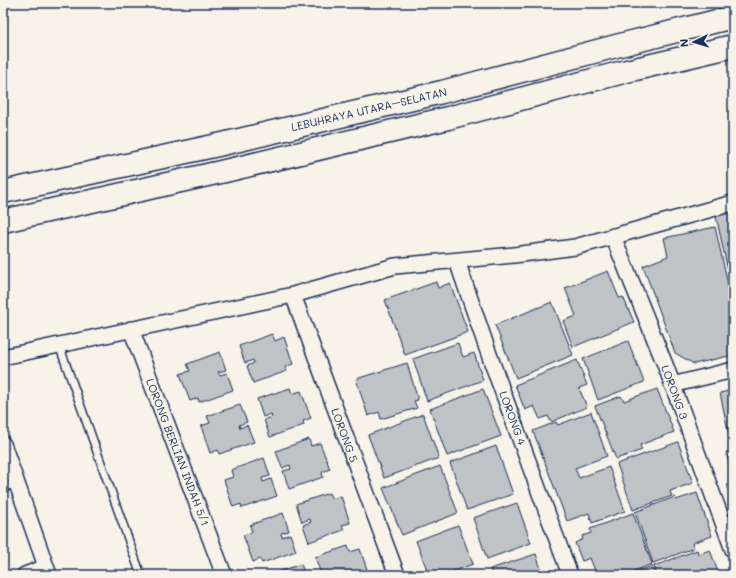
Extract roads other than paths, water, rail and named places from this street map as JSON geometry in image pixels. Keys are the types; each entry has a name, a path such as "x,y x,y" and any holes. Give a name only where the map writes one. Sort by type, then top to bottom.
{"highway":[{"name":"LEBUHRAYA UTARA–SELATAN","path":"3,192 218,145 442,92 733,17"},
{"path":"3,221 433,122 627,71 733,46"}],"street":[{"path":"3,357 293,295 395,266 562,250 733,203"},
{"name":"LORONG 3","path":"613,236 666,367 730,534 733,550"},
{"name":"LORONG 4","path":"457,261 570,575"},
{"name":"LORONG 5","path":"293,295 397,575"},
{"name":"LORONG BERLIAN INDAH 5/1","path":"131,329 224,575"},
{"path":"672,385 733,370"},
{"path":"3,444 10,485 48,571 25,575"}],"lane":[{"path":"59,344 141,575"}]}
